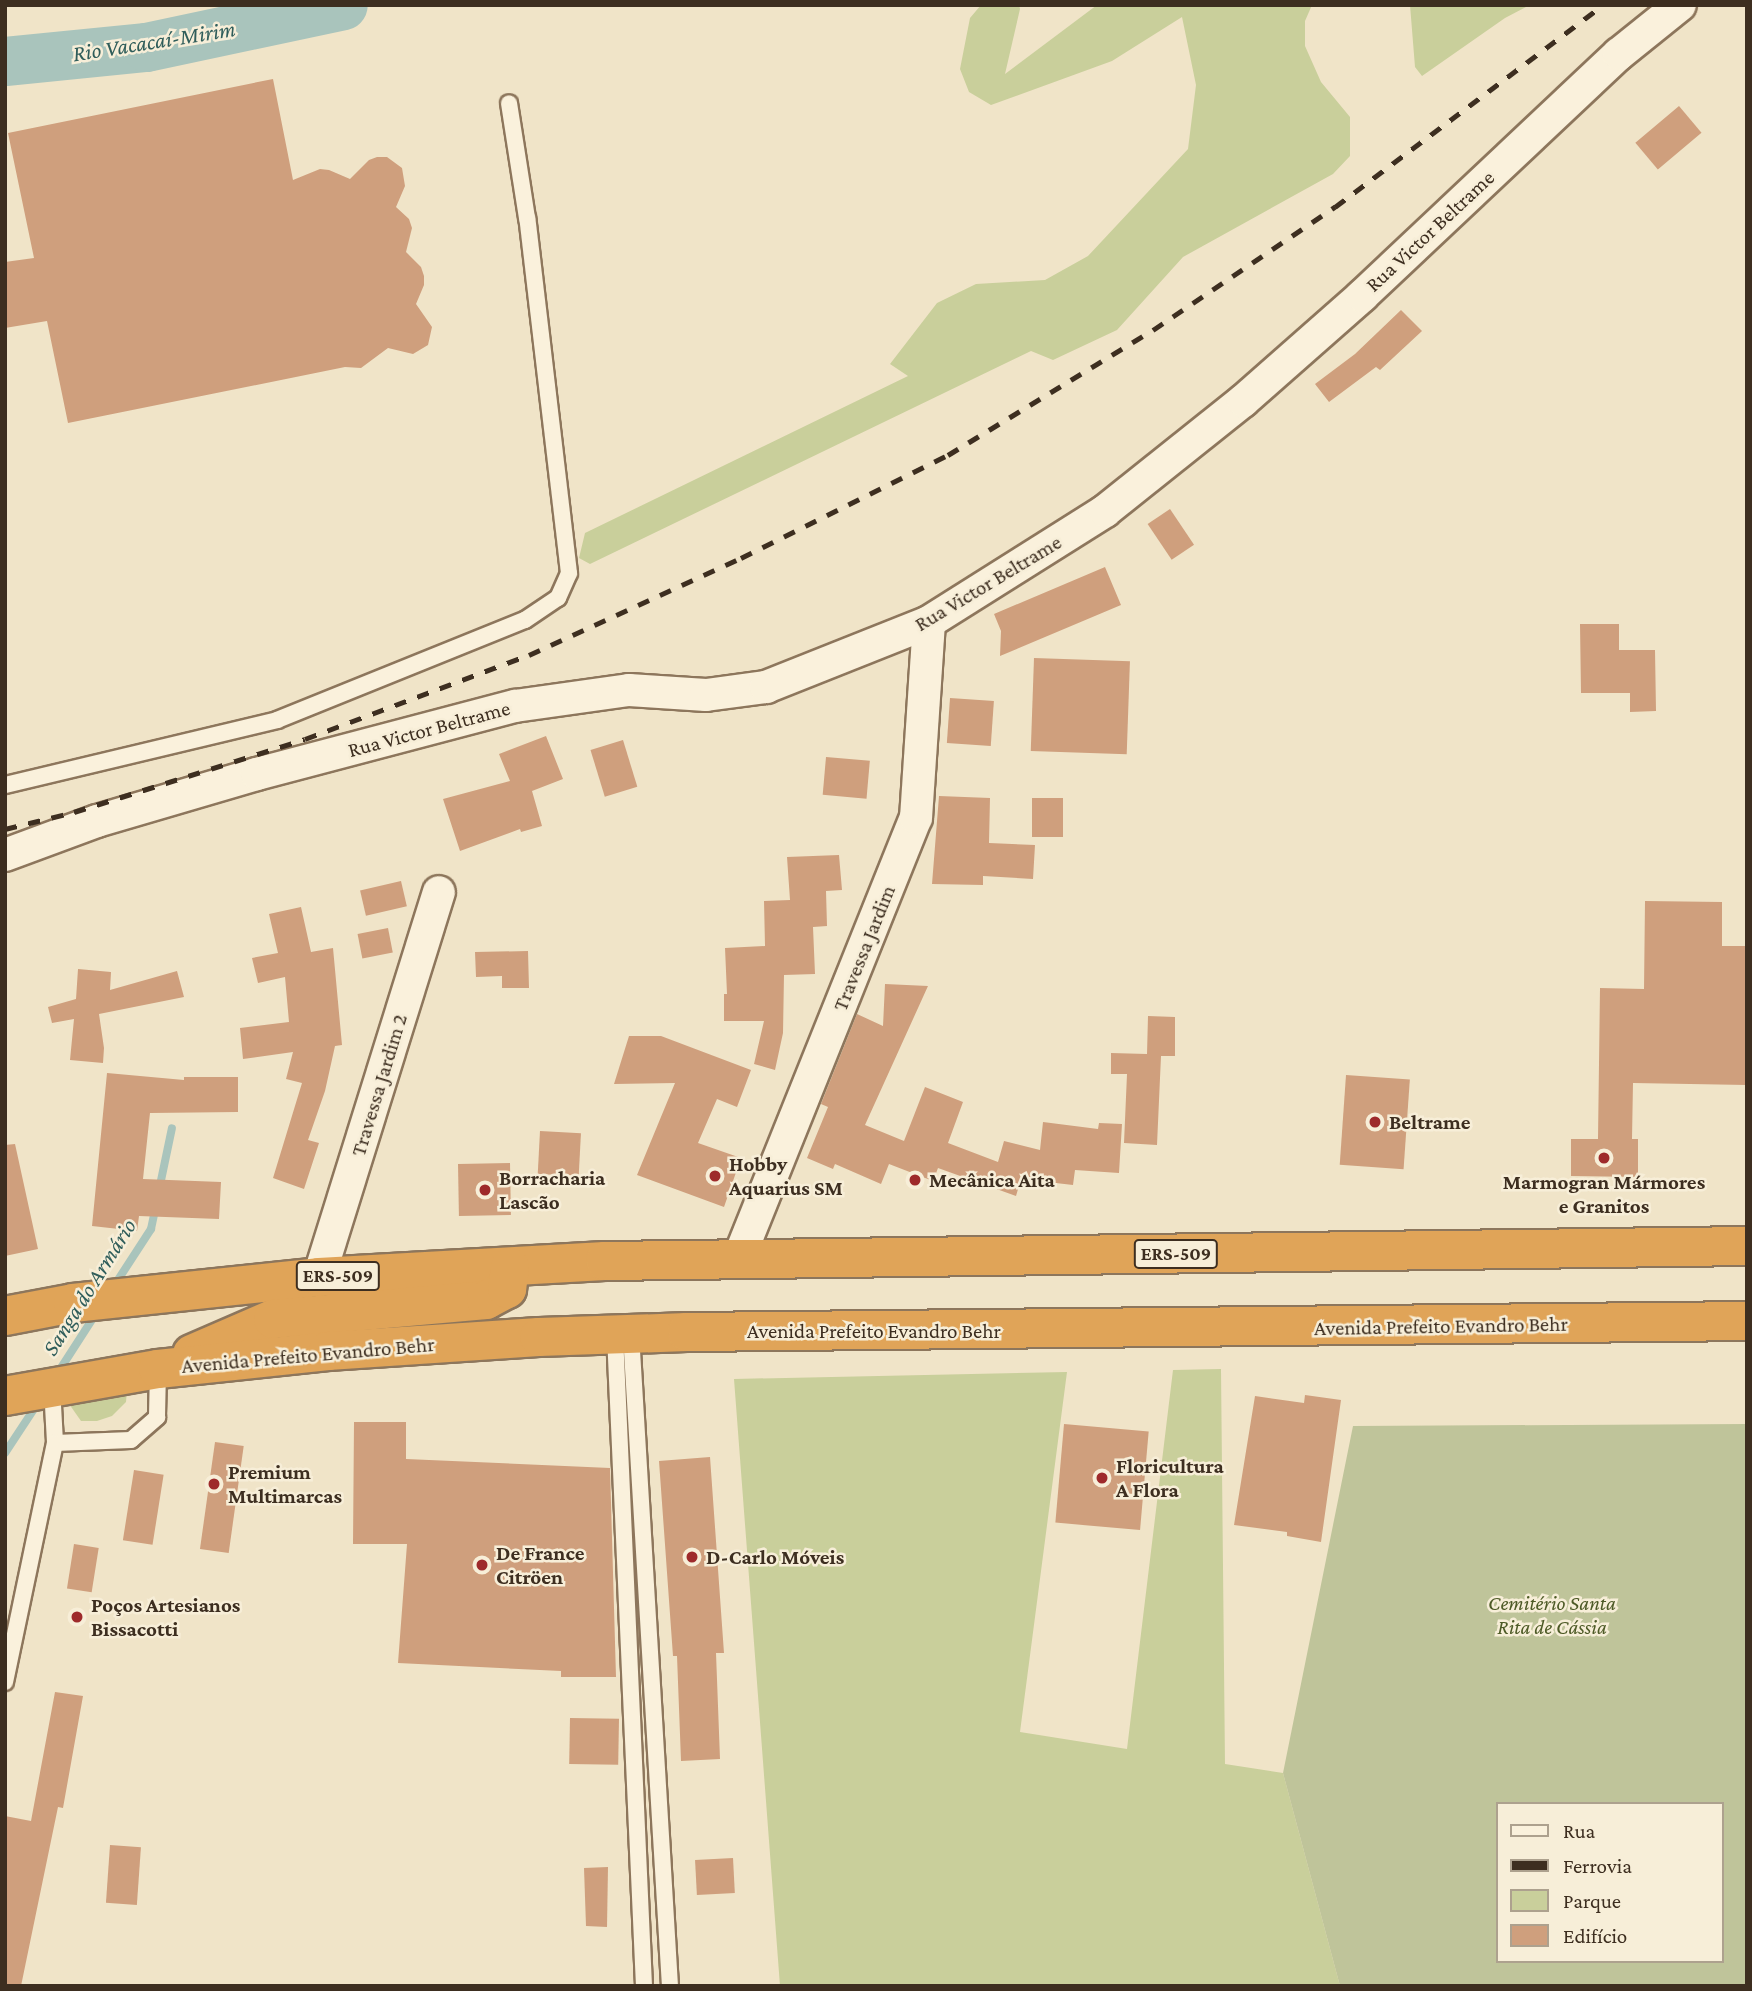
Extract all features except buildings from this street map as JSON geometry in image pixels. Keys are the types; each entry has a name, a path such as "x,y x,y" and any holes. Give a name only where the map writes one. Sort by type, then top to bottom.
{"highway":[{"name":"ERS-509","path":"5,1316 73,1303 319,1277 510,1267 738,1260 1747,1246"},
{"path":"158,1368 273,1319 486,1300 507,1289 510,1267"},
{"name":"Avenida Prefeito Evandro Behr","path":"5,1396 158,1368 328,1351 623,1334 1747,1321"}],"street":[{"name":"Rua Victor Beltrame","path":"5,855 124,813 515,706 629,690 706,695 766,687 929,622 1105,511 1243,401 1352,305 1619,54 1680,5"},
{"name":"Travessa Jardim","path":"738,1260 916,818 929,622"},
{"name":"Travessa Jardim 2","path":"319,1277 439,892"}],"lane":[{"path":"5,785 277,720 525,620 558,598 569,573 527,218 509,103"},
{"path":"623,1334 644,1986"},
{"path":"623,1334 670,1986"},
{"path":"55,1443 131,1440 156,1417 158,1368"},
{"path":"5,1682 55,1443 52,1386"}],"green space":[{"path":"981,5 1019,5 1005,74 1097,5 1312,5 1305,21 1305,46 1321,82 1350,117 1350,156 1333,174 1183,257 1117,330 1053,360 1031,351 590,564 579,558 585,533 908,376 890,364 937,303 976,284 1045,280 1088,256 1188,149 1196,85 1182,17 1112,61 991,105 969,92 960,69 970,18"},
{"path":"1410,5 1530,5 1505,18 1422,76 1415,67"},
{"path":"1221,1369 1225,1764 1283,1773 1340,1986 780,1986 734,1379 1067,1372 1020,1732 1127,1749 1173,1370"},
{"path":"127,1390 126,1402 112,1416 97,1421 81,1421 67,1401"},
{"name":"Cemitério Santa Rita de Cássia","path":"1747,1424 1747,1986 1340,1986 1283,1773 1353,1426"}],"waterway":[{"name":"Rio Vacacaí-Mirim","path":"5,61 146,47 343,5"},
{"name":"Sanga do Armário","path":"159,1190 172,1128"},
{"name":"Sanga do Armário","path":"114,1286 151,1229 156,1206"},
{"name":"Sanga do Armário","path":"57,1374 97,1312"},
{"name":"Sanga do Armário","path":"5,1453 38,1403"}],"railway":[{"path":"5,829 74,812 305,739 529,655 741,558 948,455 1153,330 1335,207 1603,5"}],"place":[{"name":"Beltrame","path":"1375,1122"},
{"name":"Marmogran Mármores e Granitos","path":"1604,1158"},
{"name":"Hobby Aquarius SM","path":"715,1176"},
{"name":"Mecânica Aita","path":"915,1180"},
{"name":"Borracharia Lascão","path":"485,1190"},
{"name":"Floricultura A Flora","path":"1102,1478"},
{"name":"Premium Multimarcas","path":"214,1484"},
{"name":"D-Carlo Móveis","path":"692,1557"},
{"name":"De France Citröen","path":"482,1565"},
{"name":"Poços Artesianos Bissacotti","path":"77,1617"}]}
